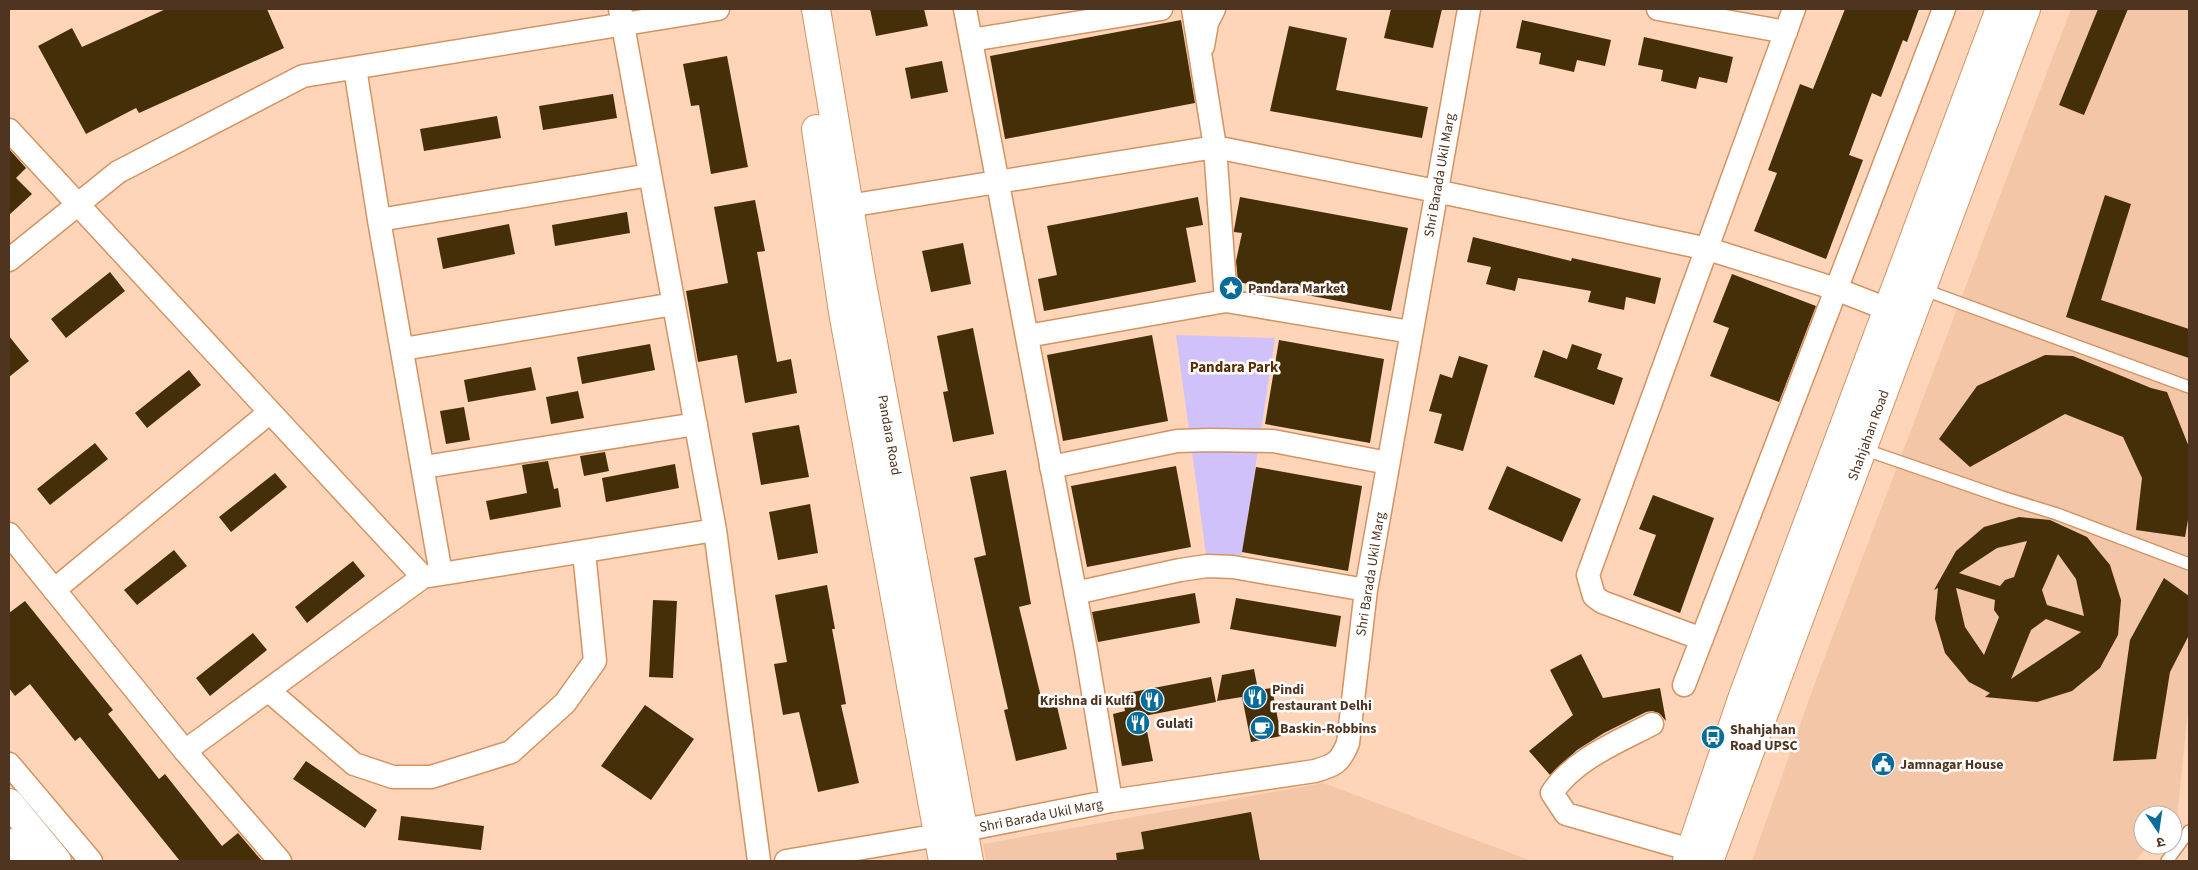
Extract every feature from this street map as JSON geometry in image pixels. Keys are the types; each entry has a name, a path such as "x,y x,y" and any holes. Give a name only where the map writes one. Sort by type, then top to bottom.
{"main road":[{"name":"Pandara Road","path":"798,9 843,312 949,842 969,861"},
{"name":"Pandara Road","path":"816,9 949,842"},
{"name":"Shahjahan Road","path":"1696,857 1746,688 2000,9"},
{"name":"Shahjahan Road","path":"1696,857 1863,449 2026,9"},
{"path":"9,803 57,861"},
{"path":"9,843 24,861"}],"street":[{"path":"9,260 118,172 303,76 355,68 621,17 718,9"},
{"path":"965,9 1052,467 1112,801"},
{"path":"971,40 1160,9"},
{"name":"Shri Barada Ukil Marg","path":"786,861 949,842 1112,801 1315,771 1332,766 1342,759 1348,744 1366,590 1469,9"},
{"path":"1658,9 1786,32"},
{"path":"1702,639 1602,602 1594,596 1588,575 1794,9"},
{"path":"1684,685 1944,9"},
{"path":"1209,12 1201,56 1215,147 1226,301"},
{"path":"621,17 716,530 760,861"},
{"path":"355,68 379,220 424,467 432,576"},
{"path":"9,130 270,412 432,576"},
{"path":"848,206 1215,147 1436,191 1708,249 1836,289 1887,309"},
{"path":"379,220 650,175"},
{"path":"1027,336 1226,301 1411,332"},
{"path":"403,349 674,304"},
{"path":"54,590 270,412"},
{"path":"424,467 696,424"},
{"path":"1052,467 1177,441 1210,440 1273,441 1388,463"},
{"path":"186,751 432,576 716,530"},
{"path":"9,534 186,751 280,861"},
{"path":"269,691 354,764 393,777 431,777 510,752 565,703 595,661 584,552"},
{"path":"1075,593 1207,566 1233,567 1366,590"},
{"path":"1652,724 1593,756 1560,780 1552,793 1566,814 1696,857"},
{"path":"9,764 91,861"}],"lane":[{"path":"1922,289 2189,387"},
{"path":"1863,449 2057,514 2189,564"},
{"path":"2168,861 2189,831"}],"shaded area":[{"path":"2071,9 2189,9 2189,699 2178,805 2133,805 2133,855 2140,855 2135,861 1752,861 1816,680"},
{"path":"1176,335 1275,338 1242,555 1206,554"},
{"path":"1323,783 1532,861 986,861 983,844"}],"building":[{"path":"166,9 267,9 284,48 139,113 136,108 86,134 38,46 72,28 82,47"},
{"path":"870,9 924,9 928,26 876,36"},
{"path":"1391,9 1442,9 1433,48 1384,38"},
{"path":"1845,9 1919,9 1907,42 1903,40 1881,97 1872,93 1849,155 1863,160 1826,259 1754,231 1777,173 1768,170 1800,84 1813,89"},
{"path":"2098,9 2128,9 2084,115 2059,105"},
{"path":"1181,20 1195,103 1005,139 990,56"},
{"path":"1522,20 1611,40 1605,66 1577,60 1574,72 1539,64 1541,53 1516,48"},
{"path":"1289,26 1347,38 1336,90 1428,107 1422,138 1270,111"},
{"path":"1644,37 1733,57 1727,83 1699,77 1696,89 1661,81 1663,70 1638,65"},
{"path":"727,56 748,167 711,174 699,105 691,106 683,64"},
{"path":"942,61 948,92 911,99 905,68"},
{"path":"613,94 617,118 543,130 539,106"},
{"path":"497,116 501,138 424,151 420,129"},
{"path":"9,149 26,168 16,178 32,194 9,215"},
{"path":"2105,195 2131,204 2101,300 2189,329 2189,358 2066,317"},
{"path":"1198,197 1203,225 1186,228 1196,282 1044,311 1038,279 1057,275 1047,226"},
{"path":"1240,197 1408,228 1391,311 1238,282 1236,261 1242,233 1234,232 1234,230"},
{"path":"755,200 765,251 757,252 777,362 791,359 797,393 745,403 737,355 698,362 686,291 728,283 714,207"},
{"path":"627,212 630,233 555,246 552,225"},
{"path":"509,224 515,254 443,269 437,238"},
{"path":"1473,237 1571,261 1572,258 1661,278 1655,304 1626,297 1624,310 1588,302 1591,291 1518,278 1515,291 1486,284 1491,267 1467,262"},
{"path":"963,243 971,284 931,292 922,251"},
{"path":"110,272 125,291 66,338 51,319"},
{"path":"1732,274 1816,306 1779,402 1710,376 1729,328 1713,322"},
{"path":"973,328 994,434 953,442 943,392 948,391 937,336"},
{"path":"1152,335 1168,421 1063,441 1047,355"},
{"path":"9,336 29,361 9,377"},
{"path":"1279,340 1384,359 1370,443 1265,424"},
{"path":"650,344 655,370 582,384 577,357"},
{"path":"1572,344 1602,354 1597,369 1623,378 1614,405 1534,377 1543,350 1567,359"},
{"path":"2045,355 2073,356 2151,388 2167,392 2189,447 2189,514 2185,537 2136,530 2142,478 2123,437 2065,414 1970,467 1939,439 1977,386"},
{"path":"1459,356 1488,365 1463,451 1434,443 1442,414 1429,411 1440,374 1452,378"},
{"path":"531,367 536,390 468,402 464,380"},
{"path":"189,370 201,385 147,428 135,413"},
{"path":"578,391 584,418 551,424 546,397"},
{"path":"464,407 470,440 446,444 440,411"},
{"path":"799,425 809,477 761,485 752,433"},
{"path":"95,443 108,459 50,505 37,489"},
{"path":"605,452 609,471 584,476 580,456"},
{"path":"548,461 554,489 558,488 561,507 490,520 486,501 527,493 522,465"},
{"path":"675,464 679,488 606,502 602,478"},
{"path":"1176,466 1191,547 1087,567 1071,486"},
{"path":"1507,466 1581,499 1562,542 1488,509"},
{"path":"1256,467 1362,486 1348,571 1242,552"},
{"path":"1006,470 1031,604 1019,607 1042,701 1055,698 1067,749 1016,761 1004,710 1008,709 974,558 986,555 970,477"},
{"path":"275,473 287,487 231,532 219,517"},
{"path":"1653,495 1714,518 1680,613 1633,595 1656,535 1639,529"},
{"path":"810,504 818,553 778,560 769,512"},
{"path":"2019,517 2050,520 2087,537 2110,565 2121,600 2118,635 2100,668 2072,691 2037,702 1985,697 1990,693 1969,682 1945,653 1935,619 1938,588 1934,590 1956,551 1984,527","holes":["2027,541 2014,577 2005,580 2000,586 1959,573 1997,548","2058,554 2076,579 2084,616 2047,605 2042,590","1956,588 1995,600 1994,610 1999,617 1984,655 1965,627","2046,619 2081,632 2011,679 2031,630"]},
{"path":"174,550 187,566 137,605 124,590"},
{"path":"353,561 365,576 307,623 295,607"},
{"path":"2164,578 2189,596 2189,635 2170,672 2156,759 2113,761 2130,640"},
{"path":"827,585 835,629 832,629 846,704 841,705 859,783 818,792 799,712 783,715 774,664 787,662 775,595"},
{"path":"1195,593 1200,623 1098,642 1092,612"},
{"path":"1236,598 1341,616 1336,647 1230,629"},
{"path":"653,600 677,601 673,678 649,677"},
{"path":"25,601 113,710 108,714 159,779 165,774 222,846 238,833 262,861 180,861 80,737 75,741 30,684 15,696 9,688 9,613"},
{"path":"253,633 267,650 210,696 196,678"},
{"path":"1581,654 1603,698 1660,688 1666,721 1659,713 1646,712 1604,733 1577,750 1550,775 1529,751 1573,715 1550,670"},
{"path":"1254,669 1258,690 1272,688 1281,736 1251,742 1242,697 1217,701 1222,675"},
{"path":"1211,677 1216,702 1144,716 1153,761 1122,766 1113,714 1125,711 1122,694"},
{"path":"645,705 694,739 651,800 601,766"},
{"path":"306,761 377,810 365,828 293,779"},
{"path":"1251,812 1260,861 1117,861 1116,853 1144,849 1141,832"},
{"path":"401,816 484,826 481,850 398,840"}],"place":[{"name":"Pandara Market","path":"1231,288"},
{"name":"Pindi restaurant Delhi","path":"1255,697"},
{"name":"Krishna di Kulfi","path":"1152,700"},
{"name":"Gulati","path":"1138,723"},
{"name":"Baskin-Robbins","path":"1262,728"},
{"name":"Shahjahan Road UPSC","path":"1713,737"},
{"name":"Jamnagar House","path":"1883,764"}],"district":[{"name":"Pandara Park","path":"1234,367"}]}
